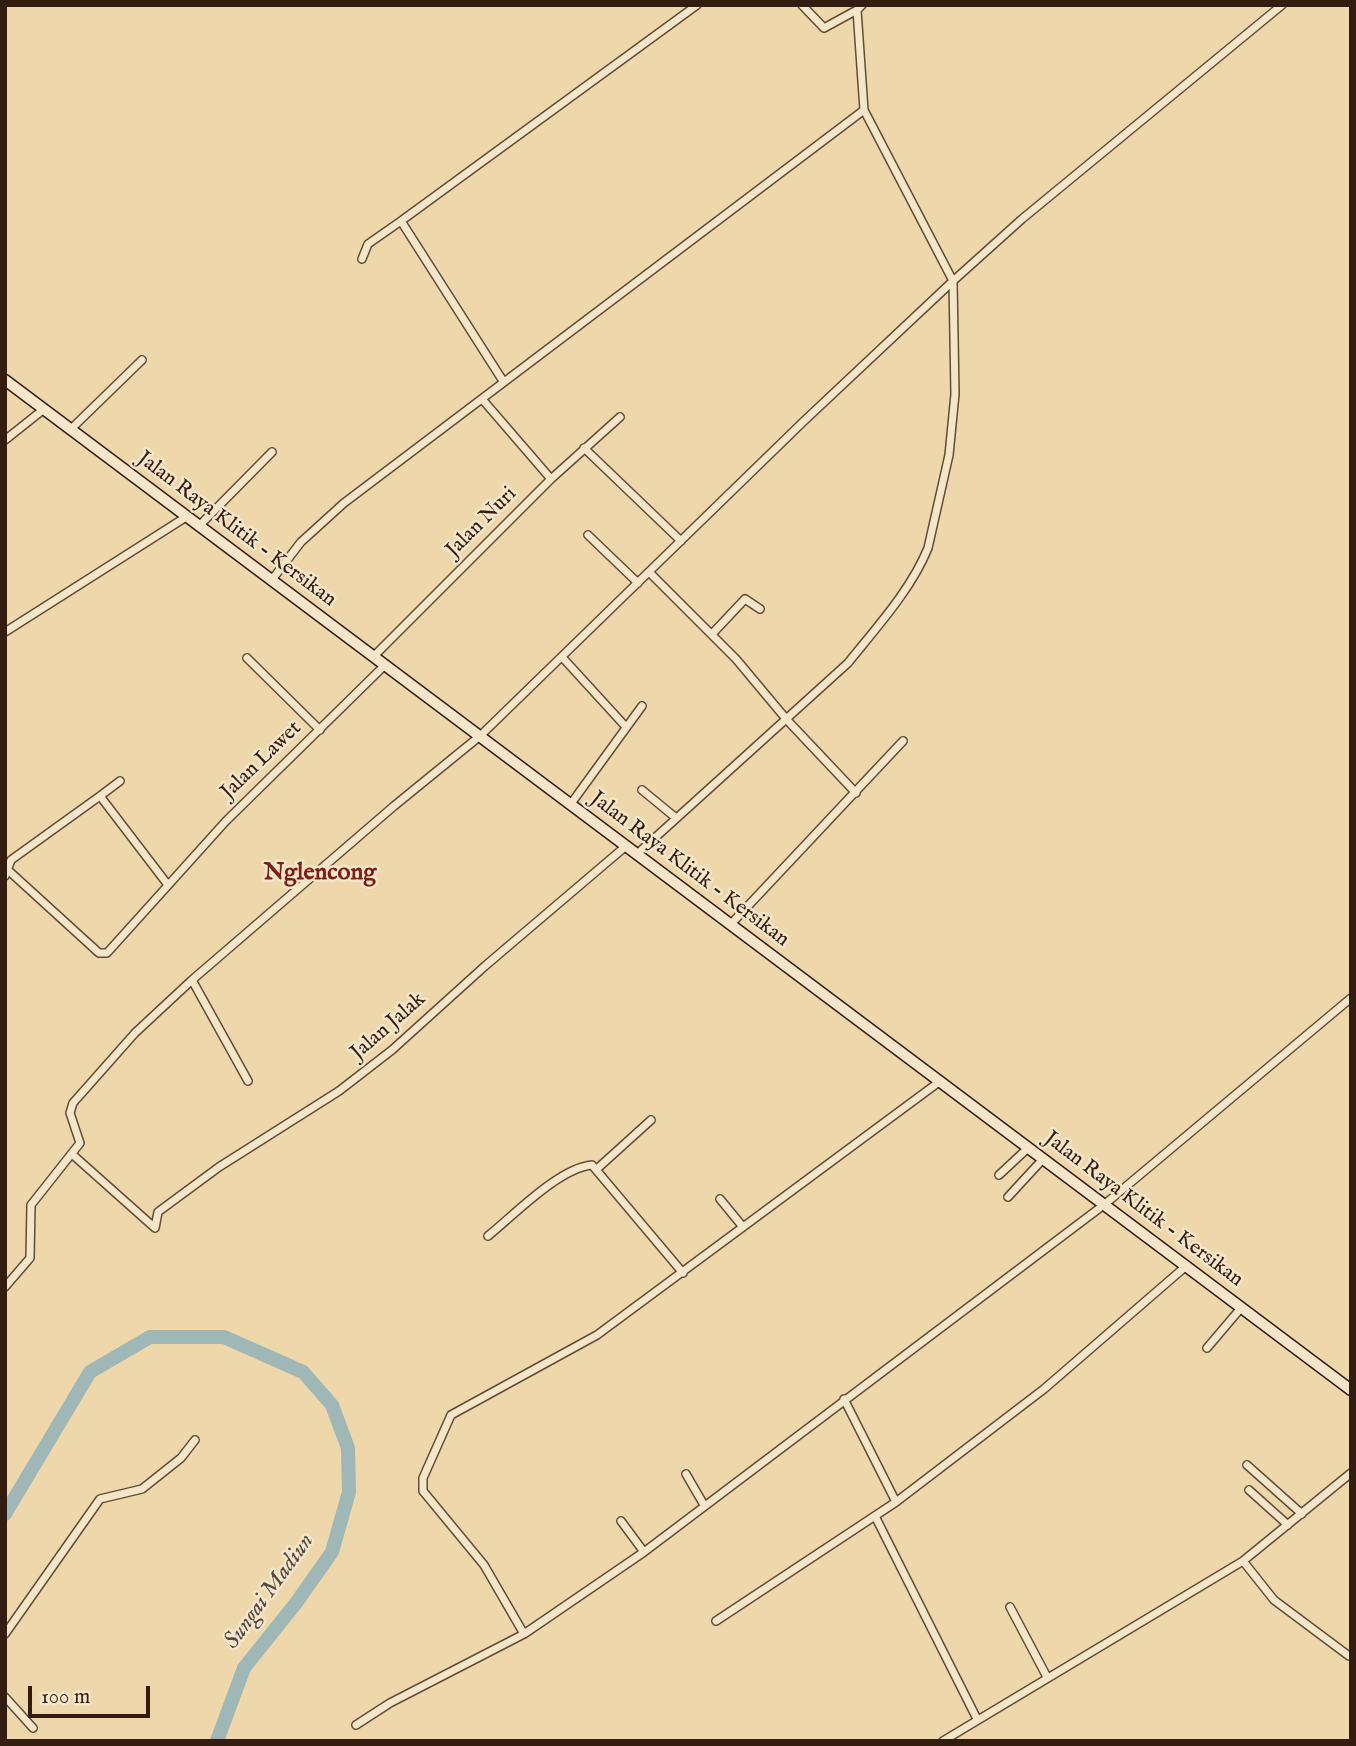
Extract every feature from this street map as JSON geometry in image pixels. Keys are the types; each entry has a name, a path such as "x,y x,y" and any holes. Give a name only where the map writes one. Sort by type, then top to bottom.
{"street":[{"path":"362,259 368,244 697,5"},
{"path":"802,5 824,27 860,7"},
{"path":"847,5 849,15"},
{"path":"5,1287 30,1258 31,1205 80,1143 70,1113 73,1102 135,1033 335,855 480,736 953,281 1032,210 1282,5"},
{"path":"637,854 831,680 877,627 928,548 949,455 956,394 953,281 864,110 860,7"},
{"path":"271,580 301,542 344,503 864,110"},
{"path":"401,221 503,382"},
{"path":"71,429 142,360"},
{"name":"Jalan Raya Klitik - Kersikan","path":"5,380 1351,1390"},
{"path":"482,399 551,478"},
{"path":"5,440 44,409"},
{"name":"Jalan Nuri","path":"373,657 551,478 620,416"},
{"path":"584,448 681,541"},
{"path":"199,526 272,452"},
{"path":"5,632 186,517"},
{"path":"588,535 638,583"},
{"path":"649,572 712,635 856,793"},
{"path":"712,635 745,599 760,609"},
{"path":"562,657 626,727"},
{"path":"247,658 320,730"},
{"name":"Jalan Lawet","path":"7,874 102,954 107,953 226,821 384,666"},
{"path":"570,805 642,706"},
{"path":"731,924 903,741"},
{"path":"7,874 11,860 120,781"},
{"path":"642,790 676,818"},
{"path":"100,796 168,886"},
{"name":"Jalan Jalak","path":"73,1155 155,1228 158,1212 219,1167 339,1091 392,1050 485,965 626,846"},
{"path":"5,852 11,860"},
{"path":"192,980 248,1081"},
{"path":"356,1725 390,1703 524,1634 644,1552 1105,1204 1351,998"},
{"path":"524,1634 484,1565 424,1491 423,1478 445,1423 459,1409 597,1335 939,1082"},
{"path":"598,1168 651,1120"},
{"path":"999,1175 1028,1147"},
{"path":"1008,1197 1043,1159"},
{"path":"488,1236 558,1180 584,1166 598,1168 683,1273"},
{"path":"720,1199 743,1227"},
{"path":"716,1621 896,1502 1044,1390 1185,1267"},
{"path":"1207,1348 1241,1308"},
{"path":"844,1399 896,1502"},
{"path":"5,1634 100,1499 142,1489 181,1458 195,1440"},
{"path":"1247,1465 1302,1514"},
{"path":"943,1741 1243,1561 1351,1472"},
{"path":"686,1474 704,1505"},
{"path":"1249,1490 1288,1525"},
{"path":"874,1516 978,1719"},
{"path":"621,1521 644,1552"},
{"path":"1243,1561 1274,1600 1349,1656"},
{"path":"1010,1607 1047,1677"},
{"path":"5,1697 33,1728"}],"waterway":[{"name":"Sungai Madiun","path":"5,1514 90,1372 150,1337 224,1337 303,1372 332,1405 348,1448 349,1492 332,1552 296,1603 244,1668 217,1741"}],"district":[{"name":"Nglencong","path":"320,874"}]}
